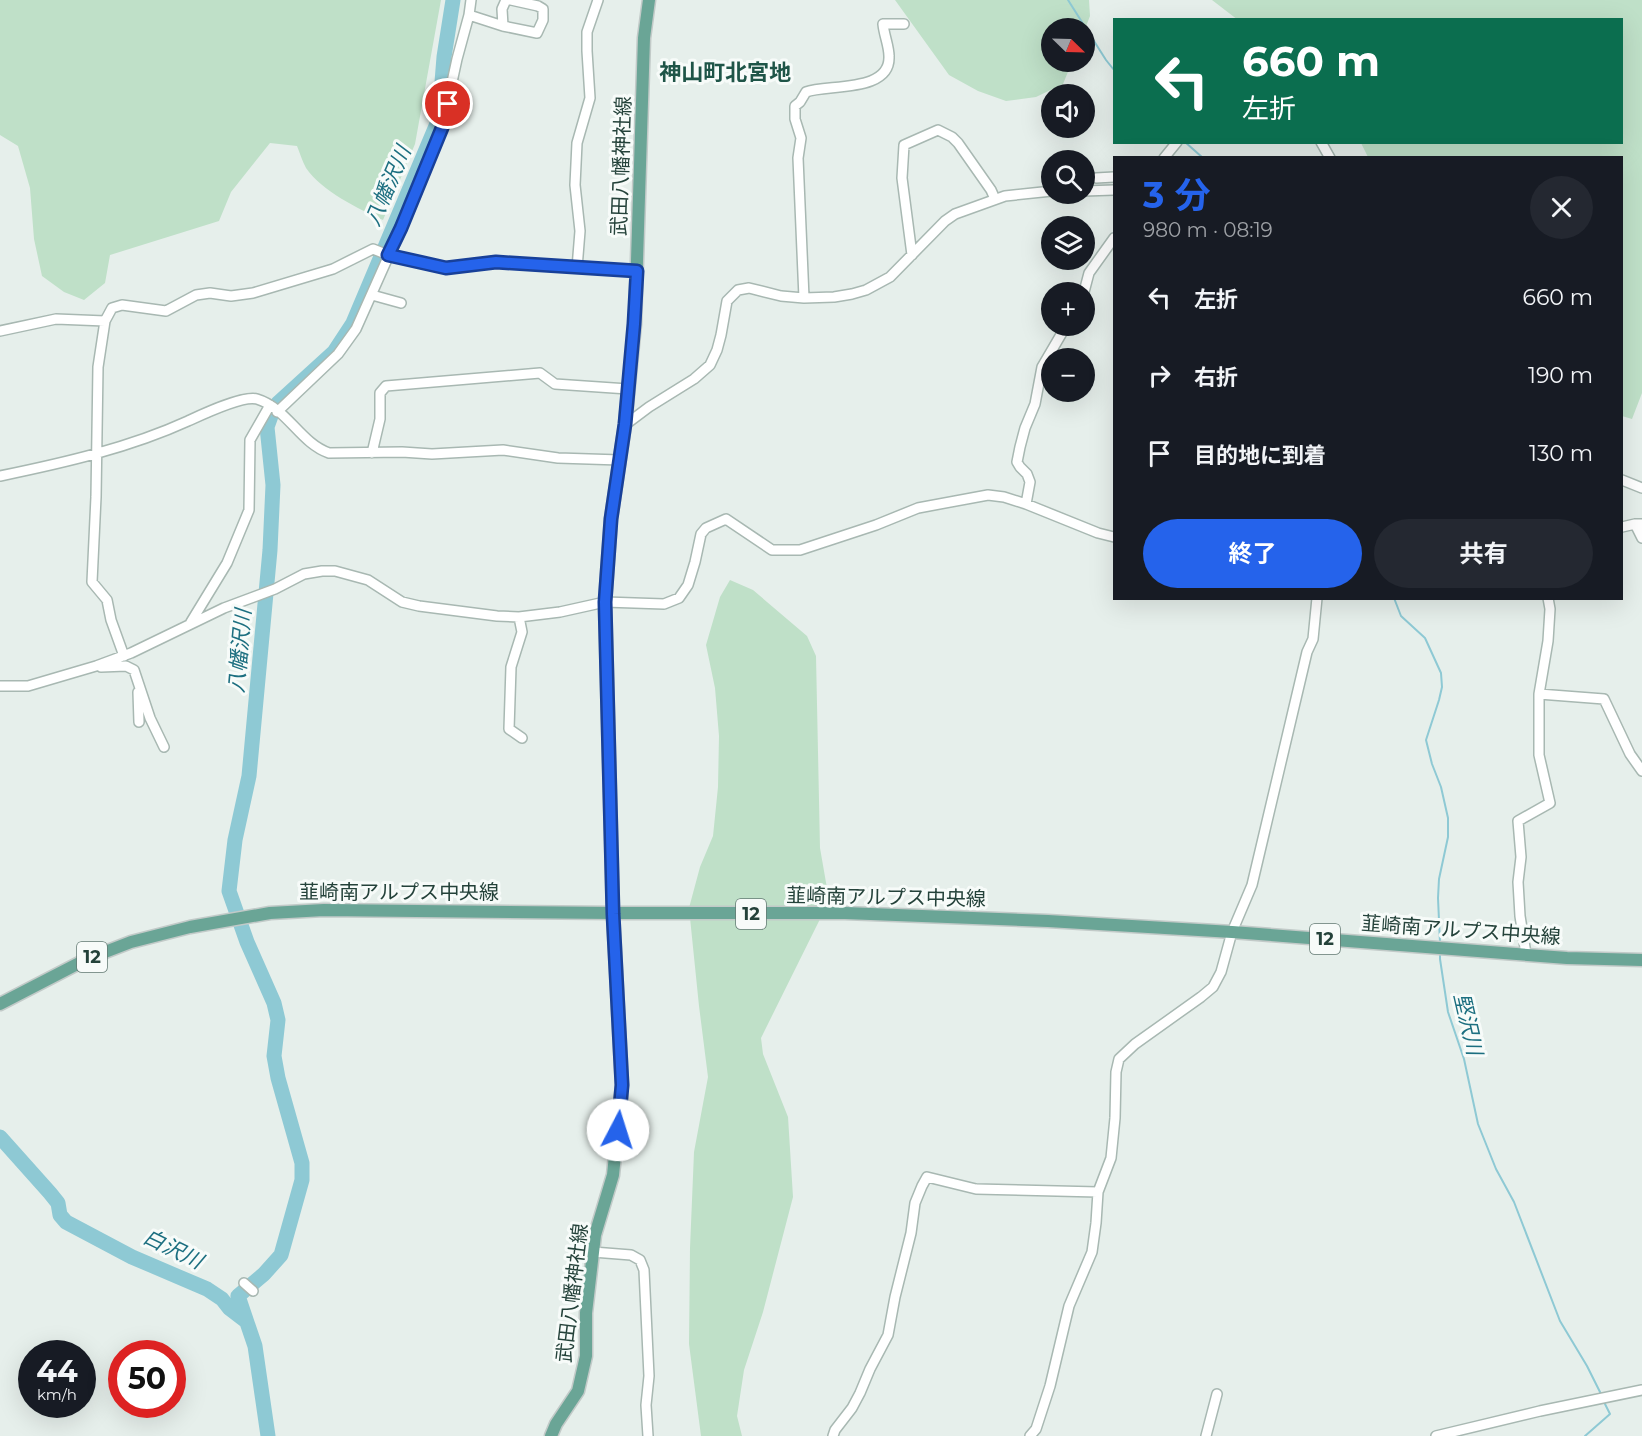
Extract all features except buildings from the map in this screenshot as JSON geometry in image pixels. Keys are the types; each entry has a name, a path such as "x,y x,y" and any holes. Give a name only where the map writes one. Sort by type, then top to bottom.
{"main road":[{"name":"武田八幡神社線","path":"551,1436 556,1424 578,1391 586,1356 586,1312 595,1236 613,1174 622,1085 613,914 605,602 611,519 625,424 634,324 644,38 649,0"},
{"name":"韮崎南アルプス中央線","path":"0,1004 87,959 131,942 190,927 270,913 348,910 613,914 845,914 1048,921 1642,960"}],"street":[{"path":"190,624 227,563 249,510 250,440 273,409 338,354 356,329 372,295 442,128 471,0"},
{"path":"503,26 502,9 506,0"},
{"path":"469,15 503,26 537,33 543,20 543,9 511,0"},
{"path":"577,268 580,231 575,185 577,143 590,98 586,51 587,32 598,0"},
{"path":"804,298 798,159 801,138 795,119 795,106 806,92 816,89 856,87 879,77 888,68 890,55 883,24 904,24"},
{"path":"912,255 902,178 904,144 938,130 952,137 991,190 995,199"},
{"path":"1165,156 1175,144"},
{"path":"1096,178 1113,177"},
{"path":"1095,191 1113,190"},
{"path":"625,424 694,379 710,365 717,350 727,302 738,290 749,288 781,296 804,298 852,294 866,290 890,277 945,221 955,214 1005,196 1041,192"},
{"path":"1087,282 1089,273 1113,239"},
{"path":"124,656 106,600 92,582 98,367 105,321 112,308 122,304 166,311 196,295 210,293 231,296 253,293 333,269 373,249 388,255 446,268 496,262 637,271"},
{"path":"372,295 401,303"},
{"path":"0,331 56,319 105,321"},
{"path":"1026,504 1030,482 1028,474 1017,462 1020,447 1035,404 1042,368 1060,336"},
{"path":"372,453 380,419 380,393 386,386 540,373 555,384 628,389"},
{"path":"0,476 96,454 165,431 213,410 252,398 286,417 318,449 329,453 432,454 503,450 558,458 620,460"},
{"path":"1623,480 1642,488"},
{"path":"0,686 28,686 124,656 304,574 322,571 335,571 368,580 402,602 429,608 519,617 560,612 605,602 664,604 679,598 688,585 701,534 706,528 726,519 772,550 801,550 876,525 918,508 987,495 1004,497 1026,504 1113,537"},
{"path":"1623,526 1638,524 1642,538"},
{"path":"1035,1434 1050,1386 1069,1306 1092,1252 1098,1192 1111,1158 1116,1072 1119,1059 1135,1044 1213,987 1221,972 1232,932 1252,885 1312,639 1317,600"},
{"path":"1526,954 1518,893 1521,857 1518,821 1550,803 1539,755 1539,694 1548,641 1548,600"},
{"path":"519,617 522,632 511,667 508,719 509,729 522,738"},
{"path":"96,666 104,668 126,666 134,670 150,718 164,747"},
{"path":"138,682 139,722"},
{"path":"1539,694 1604,699 1630,754 1642,771"},
{"path":"833,1436 860,1394 870,1368 888,1335 911,1233 915,1203 927,1177 976,1189 1098,1192"},
{"path":"593,1252 631,1255 640,1260 644,1270 650,1376 646,1406 648,1436"},
{"path":"244,1283 253,1292"},
{"path":"1436,1436 1550,1409 1641,1391"},
{"path":"1206,1436 1217,1394"}],"green space":[{"path":"0,0 441,0 415,144 383,220 352,205 322,185 306,168 297,146 270,143 231,192 219,221 110,255 105,283 84,300 64,292 42,276 34,239 30,188 18,146 0,135"},
{"path":"895,0 1089,0 1089,18 1041,18 1041,72 1068,72 1063,84 1041,84 1041,95 1006,101 978,91 949,75"},
{"path":"1212,0 1642,0 1642,393 1632,419 1623,416 1623,156 1368,156 1362,144 1623,144 1623,18 1235,18"},
{"path":"730,580 753,590 807,636 816,656 820,848 828,894 823,913 761,1038 763,1054 788,1117 793,1197 763,1312 744,1370 737,1416 742,1436 701,1436 689,1344 690,1248 694,1152 708,1077 689,908 700,867 713,836 718,787 719,736 715,688 706,645 720,597"}],"waterway":[{"name":"八幡沢川","path":"268,1436 255,1346 238,1296 264,1274 281,1255 302,1180 302,1163 274,1056 278,1020 274,1003 247,942 229,891 235,840 249,776 270,550 273,485 267,427 278,403 334,352 353,323 439,119 444,57 453,0"},
{"name":"堅沢川","path":"1068,0 1113,69"},
{"name":"堅沢川","path":"1187,144 1201,156"},
{"name":"堅沢川","path":"1395,600 1401,616 1425,638 1441,673 1442,687 1426,740 1448,818 1448,837 1439,879 1440,943"},
{"name":"堅沢川","path":"1440,952 1448,1012 1464,1059 1478,1124 1496,1169 1514,1202 1560,1321 1601,1394"},
{"name":"白沢川","path":"0,1137 58,1203 60,1215 66,1222 132,1257 207,1289 246,1321"},
{"name":"堅沢川","path":"1585,1436 1610,1414 1604,1402"}],"district":[{"name":"神山町北宮地","path":"725,72"}],"route":[{"path":"448,104 442,128 388,255 446,268 496,262 637,271 625,424 611,519 605,602 613,914 622,1085 618,1130"}]}
